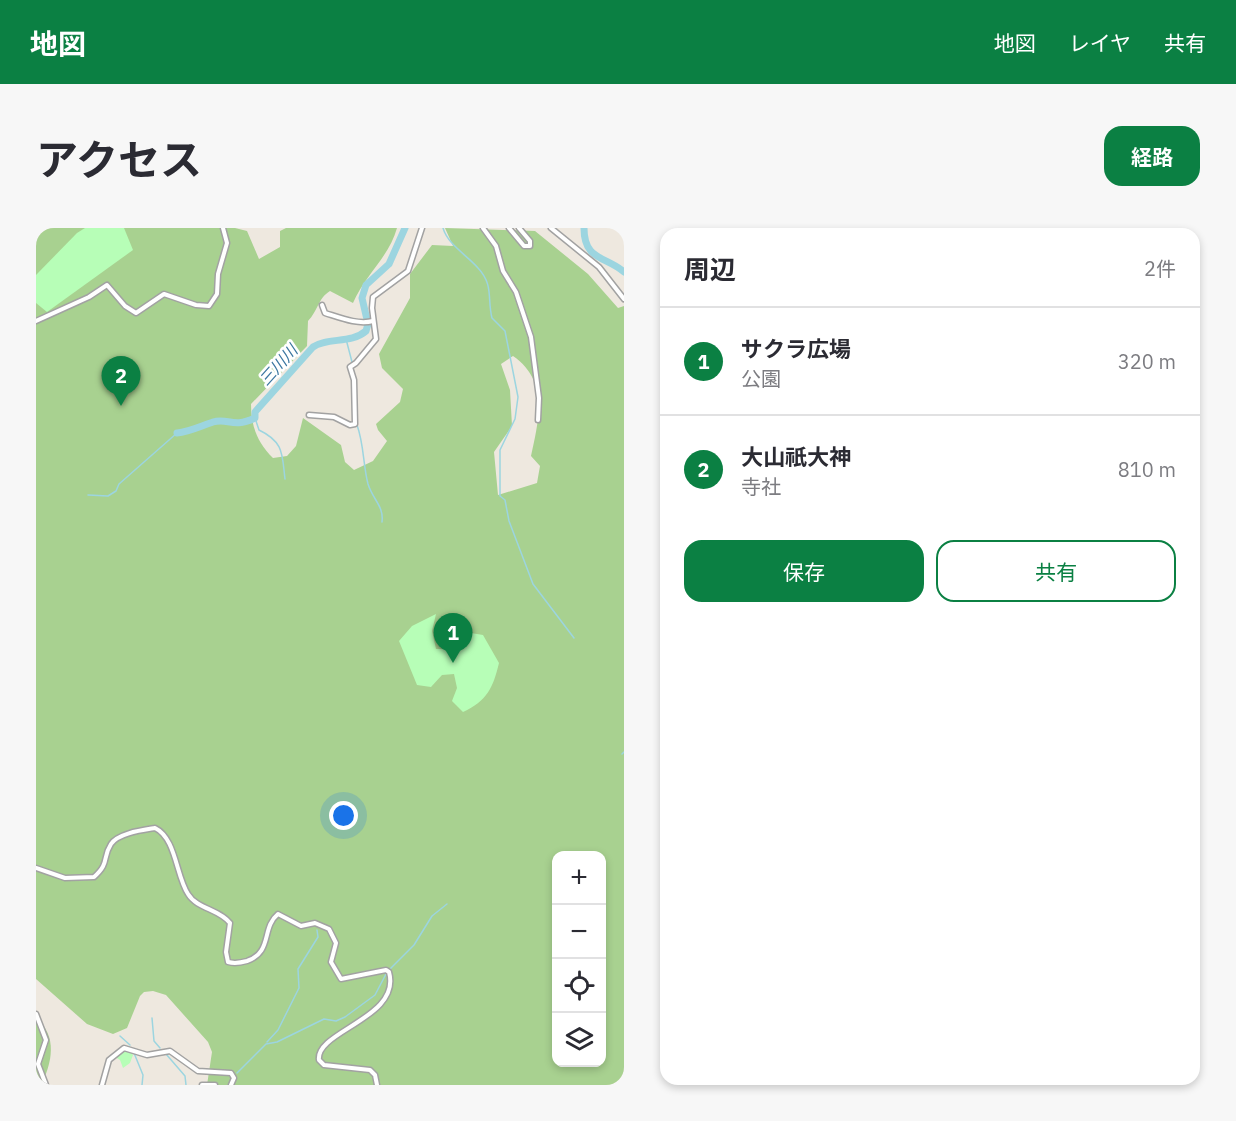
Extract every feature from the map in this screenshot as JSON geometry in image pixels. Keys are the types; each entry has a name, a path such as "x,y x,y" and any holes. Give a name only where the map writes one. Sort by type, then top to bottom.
{"street":[{"path":"36,321 89,297 107,285 126,306 136,313 164,294 196,305 209,306 217,294 218,274 226,243 223,228"},
{"path":"309,415 334,417 350,425 355,424 354,387 350,367 374,344 376,334 372,321 374,297 408,271 422,228"},
{"path":"483,228 496,246 503,271 516,292 531,337 539,398 538,420"},
{"path":"509,228 524,246 530,246 530,242 519,228"},
{"path":"551,228 599,267 624,299"},
{"path":"322,305 325,313 364,323 372,321"},
{"path":"36,868 65,878 94,877 104,868 111,844 118,838 155,828 165,837 189,896 219,913 230,923 226,957 228,962 241,963 260,954 266,945 270,924 278,914 301,926 315,923 329,929 336,943 331,962 341,980 386,970 389,972 390,985 385,998 367,1015 348,1031 328,1041 320,1051 319,1060 324,1065 370,1070 375,1075 377,1085"},
{"path":"36,1014 46,1040 38,1064 46,1085"},
{"path":"102,1085 109,1060 124,1048 147,1055 166,1051 175,1052 198,1071 231,1072 234,1078 231,1085"},
{"path":"202,1085 215,1085"}],"green space":[{"path":"36,228 235,228 247,231 259,259 280,247 280,231 286,228 397,228 383,257 353,303 330,291 326,294 308,321 307,346 251,404 256,433 273,458 287,456 296,446 303,418 341,445 345,462 354,470 373,461 387,441 376,424 400,402 403,389 382,368 379,354 410,298 410,274 432,245 453,246 445,228 535,231 588,274 618,308 624,306 624,1085 207,1085 212,1052 208,1042 166,995 153,991 144,992 140,996 127,1028 113,1034 87,1024 36,979","holes":["513,356 524,366 537,389 537,428 531,456 540,466 537,483 498,495 494,452 512,426 510,390 501,364"]},
{"path":"85,228 124,228 133,250 47,312 36,303 36,275 77,233"},
{"path":"436,614 432,631 436,649 454,649 456,639 471,633 483,635 499,663 488,693 478,703 463,712 452,701 457,688 454,674 442,675 431,687 417,685 399,641 412,626"},
{"path":"36,1018 48,1033 51,1050 48,1068 41,1085 36,1085"},
{"path":"125,1051 130,1051 133,1055 130,1063 123,1068 120,1060 115,1057"}],"waterway":[{"name":"三川川","path":"177,433 218,421 241,423 255,418 255,412 313,347 326,342 354,338 366,331 368,324 362,298 366,285 389,264 405,228"},
{"path":"443,228 453,245 483,274 488,286 492,318 505,331 518,397 515,419 500,450 500,496 505,500 509,521 533,584 574,638"},
{"path":"584,228 585,239 592,252 624,272"},
{"path":"346,339 352,362"},
{"path":"353,369 355,378"},
{"path":"255,418 259,430 273,439 280,450 285,479"},
{"path":"357,425 368,484 380,507 382,522"},
{"path":"88,495 108,496 116,491 119,484 177,433"},
{"path":"390,969 414,945 432,916 447,904"},
{"path":"267,1042 278,1030 299,988 298,969 318,937 317,930"},
{"path":"237,1073 266,1044 277,1042 324,1019 336,1021 345,1017 375,995 386,974"},
{"path":"152,1018 154,1041 160,1048"},
{"path":"120,1036 130,1045"},
{"path":"134,1053 143,1075 142,1085"},
{"path":"166,1054 185,1076 186,1085"}],"place":[{"name":"大山祇大神","path":"121,406"},
{"name":"サクラ広場","path":"453,663"}]}
